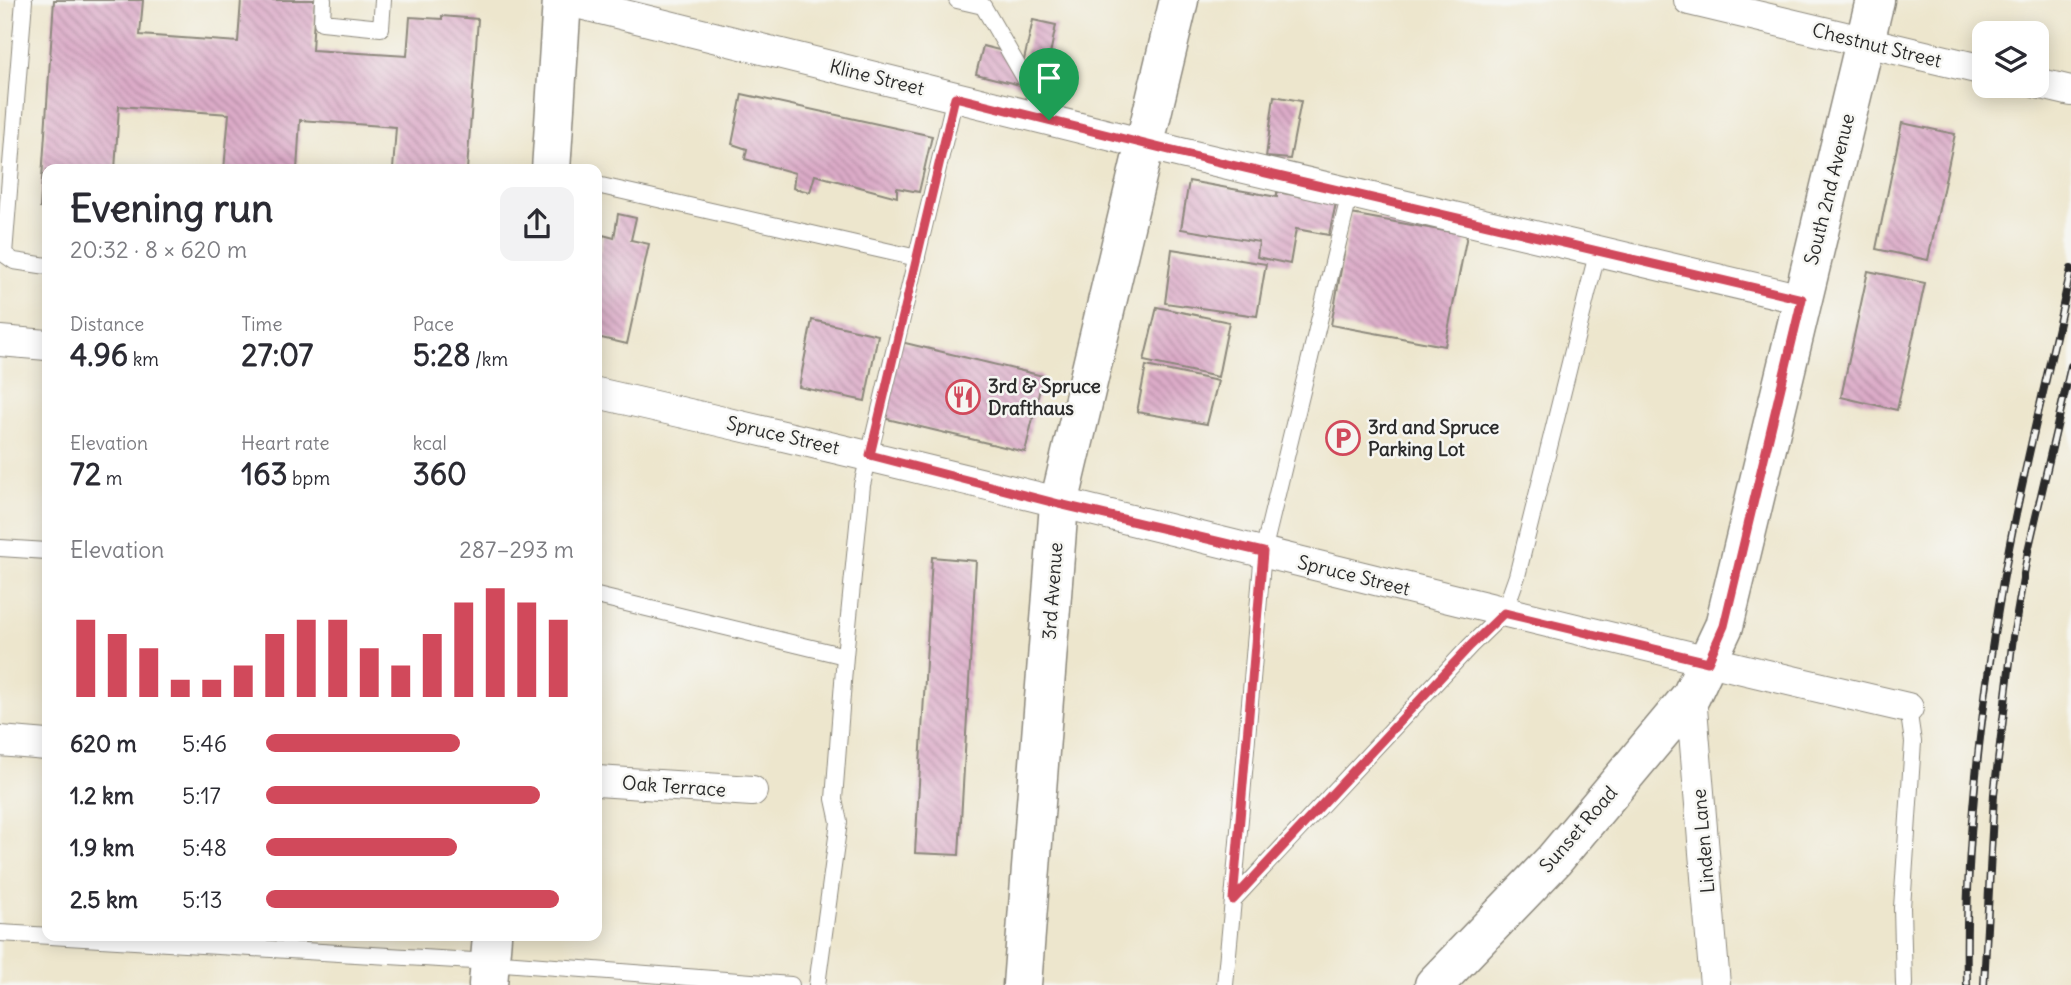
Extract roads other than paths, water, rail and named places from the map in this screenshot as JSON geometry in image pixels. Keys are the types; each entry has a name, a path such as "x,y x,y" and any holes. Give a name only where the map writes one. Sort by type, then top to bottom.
{"street":[{"name":"Kline Street","path":"563,0 1350,193 1802,299"},
{"path":"551,164 563,0"},
{"name":"3rd Avenue","path":"1022,985 1059,504 1179,0"},
{"name":"Chestnut Street","path":"1689,0 1972,68"},
{"name":"South 2nd Avenue","path":"1708,662 1724,626 1875,0"},
{"path":"2049,86 2071,91"},
{"path":"0,341 42,345"},
{"name":"Spruce Street","path":"602,394 870,455 1504,613 1908,708"},
{"name":"Sunset Road","path":"1434,985 1554,860 1691,696 1708,662"},
{"name":"Linden Lane","path":"1691,696 1714,985"},
{"path":"0,741 42,745"},
{"name":"Oak Terrace","path":"602,781 752,792"}],"lane":[{"path":"24,0 4,254 14,261 42,265"},
{"path":"323,0 322,22 381,28 383,0"},
{"path":"957,0 983,6 1049,120"},
{"path":"817,985 839,822 834,799 862,485 955,97"},
{"path":"602,186 917,258"},
{"path":"1225,985 1263,552 1350,193"},
{"path":"1233,900 1504,613 1517,576 1598,250"},
{"path":"0,548 42,551"},
{"path":"602,597 845,656"},
{"path":"1904,985 1902,908 1913,742 1908,708"},
{"path":"0,933 42,935"},
{"path":"140,941 490,961 791,985"}],"railway":[{"path":"1967,985 1968,875 1983,711 1999,602 2016,513 2071,269"},
{"path":"1984,985 1994,794 2013,637 2028,551 2071,366"}],"place":[{"name":"3rd & Spruce Drafthaus","path":"963,397"},
{"name":"3rd and Spruce Parking Lot","path":"1343,438"}]}
